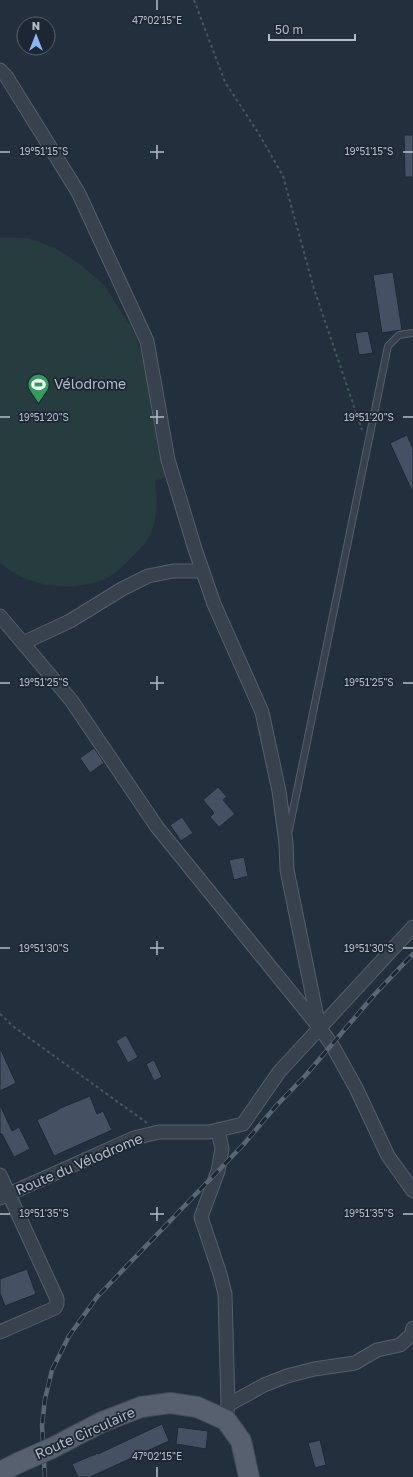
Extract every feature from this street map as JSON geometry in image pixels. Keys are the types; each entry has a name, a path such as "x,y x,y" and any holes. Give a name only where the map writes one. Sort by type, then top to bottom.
{"main road":[{"name":"Route Circulaire","path":"0,1472 52,1448 102,1422 141,1408 170,1403 227,1412 242,1441 249,1477"}],"street":[{"path":"0,70 10,82 78,192 147,341 168,460 202,571 214,604 262,712 279,792 286,844 287,870 320,1027"},
{"path":"23,643 70,620 122,589 148,576 173,571 202,571"},
{"path":"0,616 71,700 157,827 320,1027 356,1088 388,1156 413,1191"},
{"name":"Route du Vélodrome","path":"5,1196 134,1138 159,1132 209,1132 243,1124 279,1072 413,927"},
{"path":"218,1130 222,1149 218,1171 201,1217 225,1294 227,1412"},
{"path":"0,1175 5,1196 57,1299 55,1308 0,1332"},
{"path":"227,1412 264,1385 287,1376 314,1369 355,1363 377,1350 400,1344 411,1335 413,1328"}],"lane":[{"path":"286,844 388,346 399,335 413,333"}],"path":[{"path":"194,0 225,82 259,134 283,176 314,289 367,446"},
{"path":"0,1014 14,1026 159,1132"}],"green space":[{"path":"0,237 28,238 55,248 81,265 104,285 135,333 150,379 147,381 158,443 166,477 155,481 156,506 154,524 151,534 146,541 125,564 107,578 94,583 80,586 51,586 24,578 0,563"}],"building":[{"path":"404,135 413,135 413,177 405,177"},
{"path":"393,272 402,330 382,333 373,275"},
{"path":"368,331 373,353 359,355 355,333"},
{"path":"407,435 413,449 413,493 390,443"},
{"path":"94,748 104,763 90,773 80,758"},
{"path":"218,787 227,797 223,800 235,814 219,827 210,817 214,813 203,800"},
{"path":"182,817 193,833 181,841 170,825"},
{"path":"244,857 248,876 234,880 229,860"},
{"path":"126,1035 138,1057 128,1063 116,1041"},
{"path":"0,1048 16,1083 0,1091"},
{"path":"154,1060 162,1077 154,1081 146,1064"},
{"path":"90,1096 97,1114 103,1111 112,1130 54,1156 37,1120 58,1109"},
{"path":"0,1105 12,1131 19,1127 30,1149 14,1157 2,1134 0,1134"},
{"path":"27,1269 36,1294 5,1306 0,1293 0,1279"},
{"path":"162,1424 169,1441 90,1477 78,1477 72,1464 98,1454"},
{"path":"178,1427 208,1431 206,1449 176,1444"},
{"path":"320,1440 326,1465 315,1468 308,1443"}],"railway":[{"path":"45,1477 42,1425 45,1399 52,1370 69,1336 97,1297 243,1145 276,1106 305,1076 375,994 413,954"}],"place":[{"name":"Vélodrome","path":"38,404"}]}
